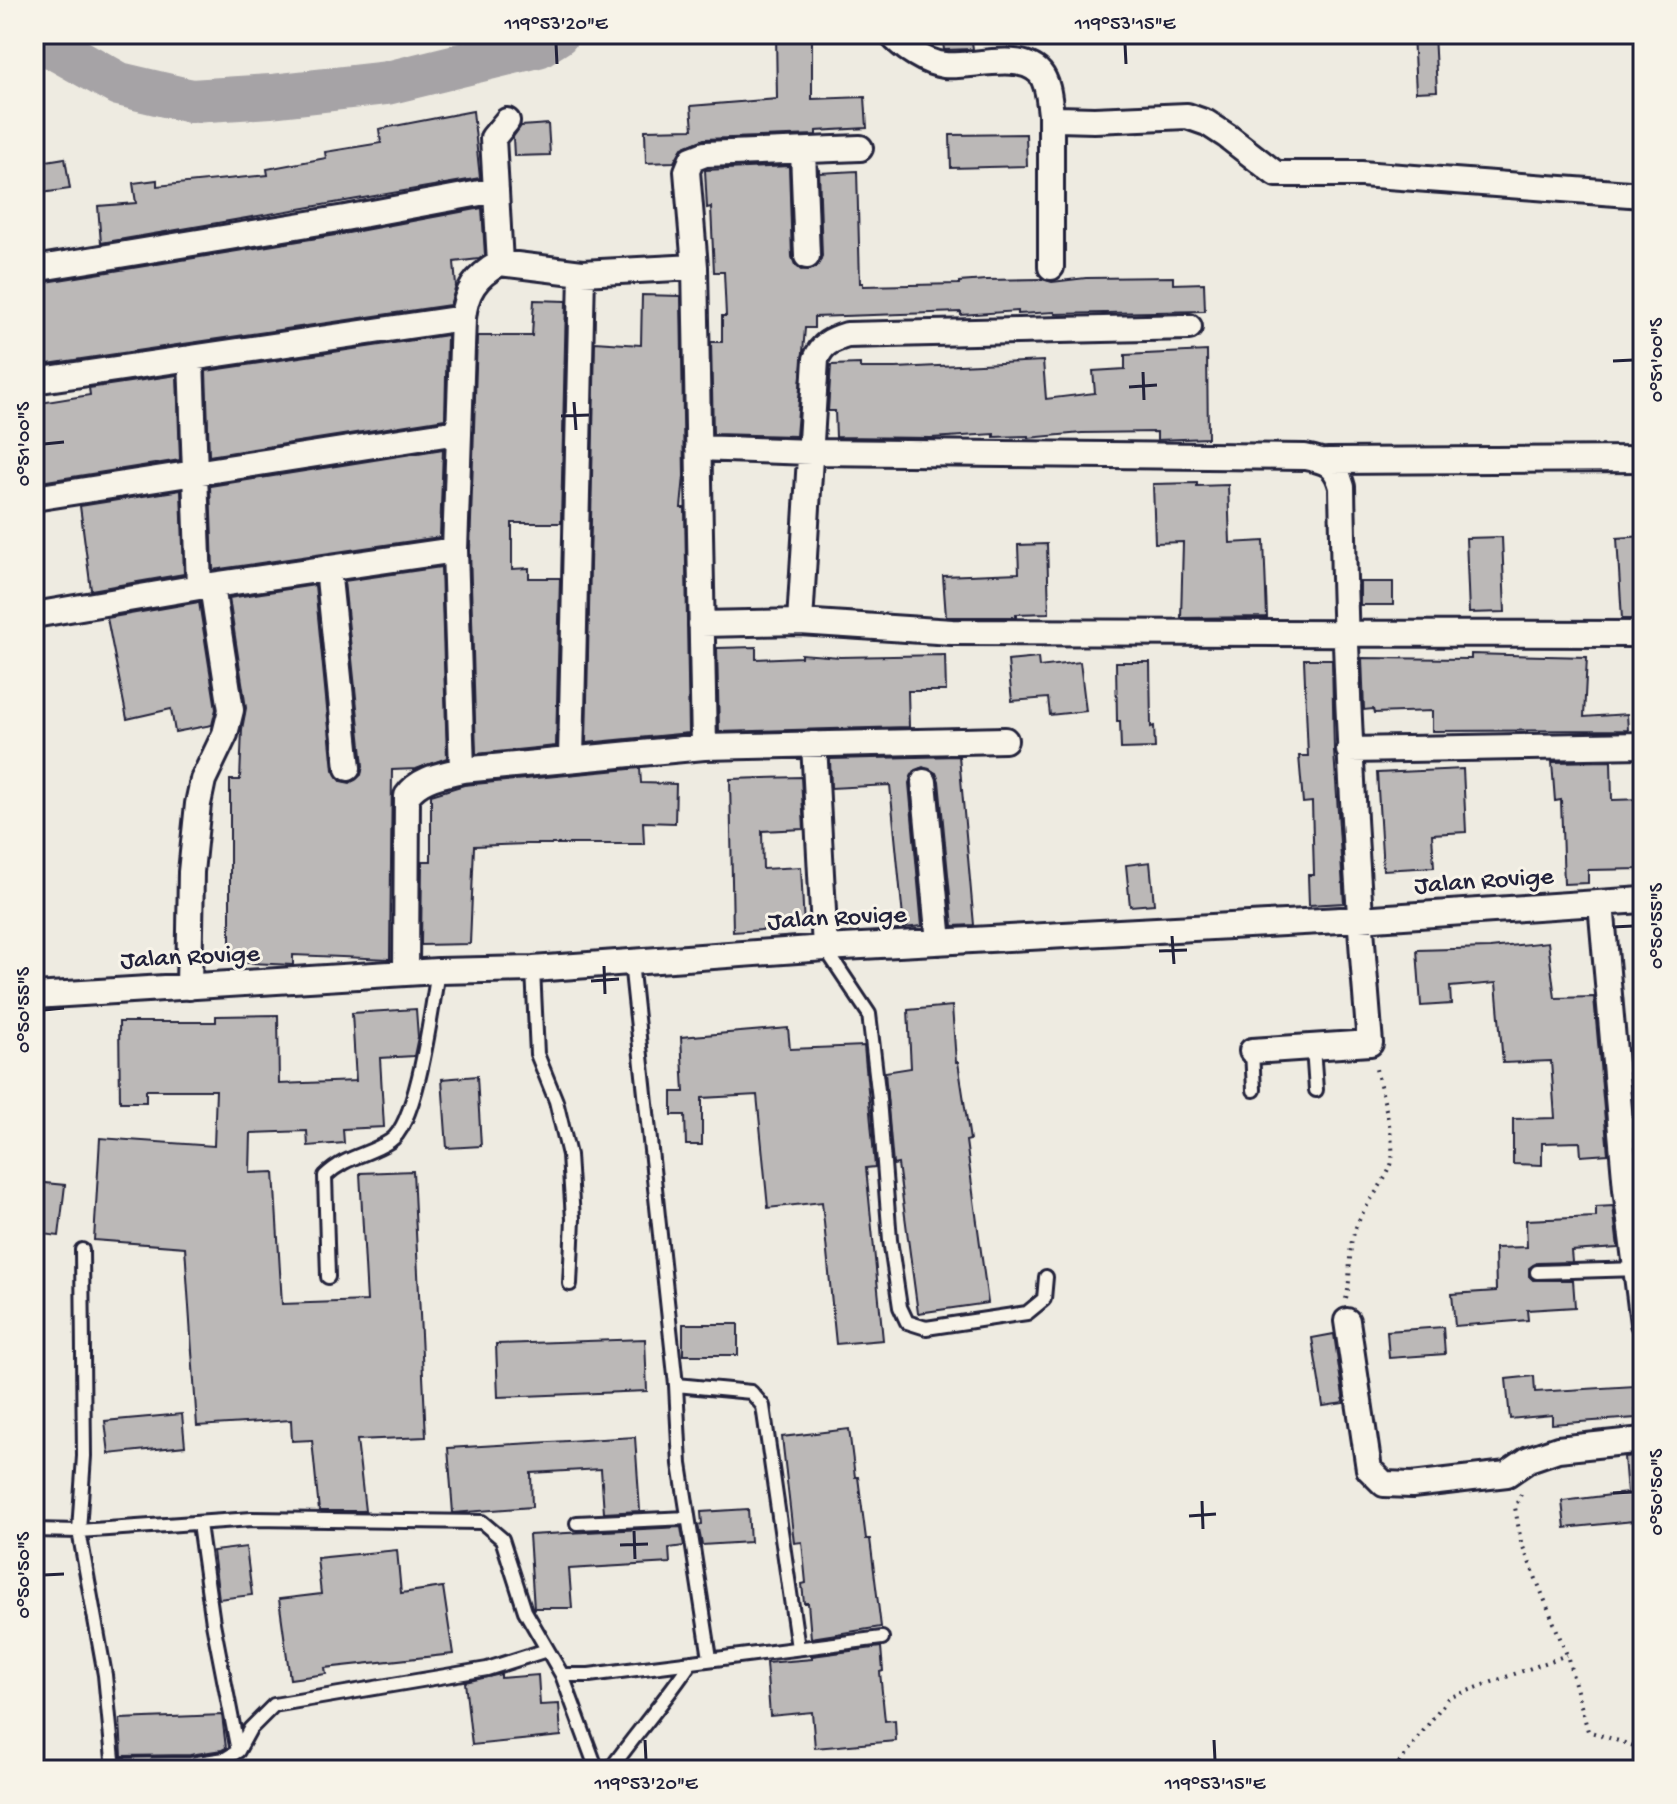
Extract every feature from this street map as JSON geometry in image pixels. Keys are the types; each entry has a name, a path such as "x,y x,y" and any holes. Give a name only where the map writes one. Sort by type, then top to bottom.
{"street":[{"path":"891,34 923,57 942,65 1003,62 1026,64 1040,72 1046,85 1051,114 1051,267"},
{"path":"1051,114 1058,119 1094,120 1187,116 1207,123 1227,136 1276,174 1361,174 1643,195"},
{"path":"500,263 493,138 507,121"},
{"path":"704,747 695,267 687,171 692,159 705,154 860,148"},
{"path":"803,152 807,256"},
{"path":"34,269 496,190"},
{"path":"462,770 455,550 465,300 473,283 500,263 582,273 695,267"},
{"path":"571,758 582,273"},
{"path":"34,381 463,318"},
{"path":"800,622 816,359 819,350 829,340 847,335 1189,327"},
{"path":"189,987 191,872 198,804 203,780 225,734 231,710 206,586 191,358"},
{"path":"34,498 458,432"},
{"path":"698,448 1305,457 1328,461 1643,459"},
{"path":"1252,1051 1370,1043 1349,750 1342,487 1338,470 1328,461"},
{"path":"34,615 206,586 455,550"},
{"path":"328,568 348,768"},
{"path":"701,624 800,622 952,632 1643,634"},
{"path":"406,973 407,796 413,786 428,779 462,770 704,747 1005,740"},
{"path":"814,744 825,948"},
{"path":"1349,750 1643,745"},
{"path":"924,782 939,942"},
{"name":"Jalan Rovige","path":"34,996 438,971 533,969 825,948 1643,900"},
{"path":"1601,903 1626,1189 1640,1269 1643,1323"},
{"path":"1347,1321 1369,1469 1384,1484 1452,1482 1507,1474 1529,1459 1558,1449 1643,1440"}],"lane":[{"path":"825,948 869,1014 890,1240 900,1307 907,1322 926,1328 1027,1313 1044,1299 1046,1277"},
{"path":"631,962 676,1385 680,1464 710,1658"},
{"path":"533,969 537,1054 556,1101 569,1155 573,1219 570,1284"},
{"path":"328,1277 325,1176 340,1162 392,1140 412,1108 438,971"},
{"path":"1313,1047 1316,1090"},
{"path":"1252,1051 1254,1090"},
{"path":"82,1250 84,1456 79,1531 105,1675 114,1768 225,1759 238,1751 250,1729 274,1705 487,1669 547,1650"},
{"path":"1537,1272 1640,1269"},
{"path":"676,1385 751,1392 763,1406 798,1648"},
{"path":"577,1523 688,1518"},
{"path":"34,1530 79,1531 252,1519 482,1522 502,1539 525,1611 562,1675 597,1770"},
{"path":"199,1524 213,1623 238,1751"},
{"path":"562,1675 589,1675 882,1638"},
{"path":"610,1770 631,1739 667,1699 691,1662"}],"path":[{"path":"1347,1321 1349,1248 1356,1226 1392,1165 1390,1129 1370,1043"},
{"path":"1529,1459 1529,1477 1515,1507 1521,1542 1567,1655 1588,1731 1643,1749"},
{"path":"1394,1770 1448,1698 1567,1655"}],"building":[{"path":"776,34 812,34 812,99 865,97 867,128 816,131 816,135 704,139 682,148 674,162 646,163 645,130 693,129 691,106 777,99"},
{"path":"942,34 971,34 973,49 944,50"},
{"path":"1413,34 1434,34 1437,91 1416,92"},
{"path":"473,111 480,178 101,243 98,206 136,203 133,183 157,180 157,186 268,175 267,169 326,158 325,152 381,143 379,129"},
{"path":"548,124 550,155 514,156 513,137 521,126"},
{"path":"1026,134 1027,166 951,168 950,135"},
{"path":"65,158 70,189 34,194 34,163"},
{"path":"789,166 792,257 801,270 816,268 822,256 819,173 857,171 860,283 863,286 959,284 986,280 1042,279 1052,282 1086,278 1173,277 1173,284 1204,283 1205,311 1055,314 1018,314 1018,311 814,317 814,328 805,328 796,436 713,434 711,342 722,342 722,316 726,316 724,272 714,272 711,207 707,208 705,170"},
{"path":"482,208 485,255 479,259 454,262 456,286 450,305 34,366 34,284"},
{"path":"642,295 681,296 684,476 681,508 685,508 689,733 586,743 595,342 641,345"},
{"path":"534,300 566,301 561,523 512,523 512,569 529,568 529,578 560,578 556,746 476,754 470,550 477,336 532,336"},
{"path":"447,335 445,419 209,456 206,371"},
{"path":"1207,351 1208,438 1157,440 1157,432 1082,433 1028,438 994,437 994,434 931,438 836,437 835,411 828,411 831,365 896,368 1043,361 1046,399 1095,393 1093,371 1125,369 1125,355"},
{"path":"177,375 180,460 34,483 34,404 90,395 89,388"},
{"path":"443,449 440,537 213,570 210,486"},
{"path":"1197,483 1197,486 1228,485 1230,543 1264,541 1267,617 1181,618 1183,542 1155,543 1153,484"},
{"path":"181,490 184,574 91,590 80,506"},
{"path":"1643,536 1643,619 1622,619 1617,538"},
{"path":"1502,537 1505,612 1469,613 1466,538"},
{"path":"1047,544 1049,613 1016,614 1016,617 946,617 943,576 1019,573 1018,545"},
{"path":"441,567 447,758 416,769 392,770 390,959 293,955 293,965 230,962 230,780 240,780 246,708 229,598 315,585 333,770 341,781 350,783 361,775 363,766 344,581"},
{"path":"1360,582 1393,582 1393,605 1360,605"},
{"path":"199,602 216,709 212,725 175,732 171,709 127,719 107,618"},
{"path":"756,647 756,659 801,657 801,654 840,657 945,655 946,691 908,691 909,727 719,732 717,648"},
{"path":"1471,654 1587,657 1584,717 1627,714 1628,730 1432,731 1432,711 1374,713 1373,709 1364,710 1362,658 1471,659"},
{"path":"1038,658 1039,667 1080,662 1086,711 1050,715 1048,698 1012,701 1008,661"},
{"path":"1304,659 1332,659 1334,751 1344,903 1309,905 1308,875 1314,875 1312,802 1303,803 1299,756 1308,756"},
{"path":"1116,662 1150,662 1151,727 1154,726 1155,748 1121,749"},
{"path":"959,756 974,925 953,926 939,781 936,773 923,767 915,770 909,783 922,926 904,928 890,785 831,788 830,759"},
{"path":"1611,761 1612,800 1643,799 1643,869 1588,870 1588,883 1564,884 1561,800 1555,801 1552,762"},
{"path":"640,768 641,783 676,784 675,823 643,822 644,844 474,846 470,944 421,945 422,861 431,861 431,795 464,785"},
{"path":"1463,769 1466,832 1432,834 1434,867 1383,870 1377,773"},
{"path":"801,777 804,829 762,831 763,869 801,867 804,927 733,932 730,779"},
{"path":"1150,862 1154,904 1130,906 1126,865"},
{"path":"1548,942 1555,998 1594,997 1608,1154 1581,1156 1580,1142 1542,1143 1542,1165 1513,1164 1513,1119 1555,1118 1551,1061 1503,1063 1496,983 1450,987 1451,1004 1421,1006 1417,950 1490,948"},
{"path":"952,1006 956,1062 970,1140 966,1141 988,1303 918,1313 898,1164 893,1165 885,1072 911,1068 908,1010"},
{"path":"416,1009 418,1037 414,1056 380,1058 384,1127 343,1129 344,1143 308,1146 307,1131 251,1133 250,1173 274,1172 282,1304 367,1301 360,1173 413,1171 426,1437 357,1440 365,1511 319,1511 312,1440 292,1441 291,1420 197,1426 185,1247 94,1240 100,1138 214,1146 216,1090 146,1090 146,1102 120,1102 119,1022 216,1022 216,1016 278,1015 279,1084 356,1081 352,1013"},
{"path":"788,1028 790,1049 864,1046 875,1167 866,1168 883,1340 836,1344 822,1202 768,1208 757,1095 702,1098 702,1145 686,1145 685,1115 672,1115 672,1092 684,1092 681,1037"},
{"path":"477,1076 481,1146 447,1148 442,1079"},
{"path":"34,1182 65,1185 59,1236 34,1233"},
{"path":"1613,1206 1618,1248 1571,1251 1572,1262 1537,1263 1529,1268 1529,1276 1533,1280 1573,1280 1575,1307 1527,1310 1528,1320 1455,1326 1452,1294 1496,1291 1495,1248 1527,1247 1526,1220 1596,1217 1596,1207"},
{"path":"683,1324 738,1324 738,1355 683,1355"},
{"path":"1443,1327 1445,1354 1389,1358 1387,1331"},
{"path":"1334,1334 1344,1403 1323,1406 1312,1338"},
{"path":"645,1339 647,1391 498,1397 496,1344"},
{"path":"1534,1376 1535,1392 1635,1386 1636,1418 1552,1424 1552,1415 1510,1419 1506,1379"},
{"path":"182,1414 185,1446 109,1454 105,1421"},
{"path":"849,1429 866,1539 870,1539 881,1627 811,1638 808,1603 804,1603 802,1584 806,1583 802,1542 794,1543 782,1437"},
{"path":"635,1437 640,1511 604,1513 601,1469 531,1473 532,1507 453,1513 448,1448"},
{"path":"1643,1455 1643,1520 1565,1528 1562,1501 1627,1493 1624,1457"},
{"path":"748,1509 750,1542 702,1545 698,1525 702,1524 701,1512"},
{"path":"681,1527 684,1546 669,1548 670,1563 569,1569 572,1608 534,1608 529,1535"},
{"path":"246,1547 252,1595 219,1599 213,1551"},
{"path":"397,1550 401,1593 443,1587 453,1654 325,1668 326,1674 290,1679 279,1599 321,1594 317,1558"},
{"path":"881,1647 885,1721 895,1720 896,1741 815,1748 812,1712 770,1716 766,1663"},
{"path":"501,1674 501,1678 538,1675 540,1705 559,1704 561,1736 472,1745 465,1682"},
{"path":"222,1715 226,1748 222,1750 190,1755 122,1756 120,1719"}],"waterway":[{"path":"34,41 46,43 119,84 191,101 387,83 538,46 557,34"}]}
